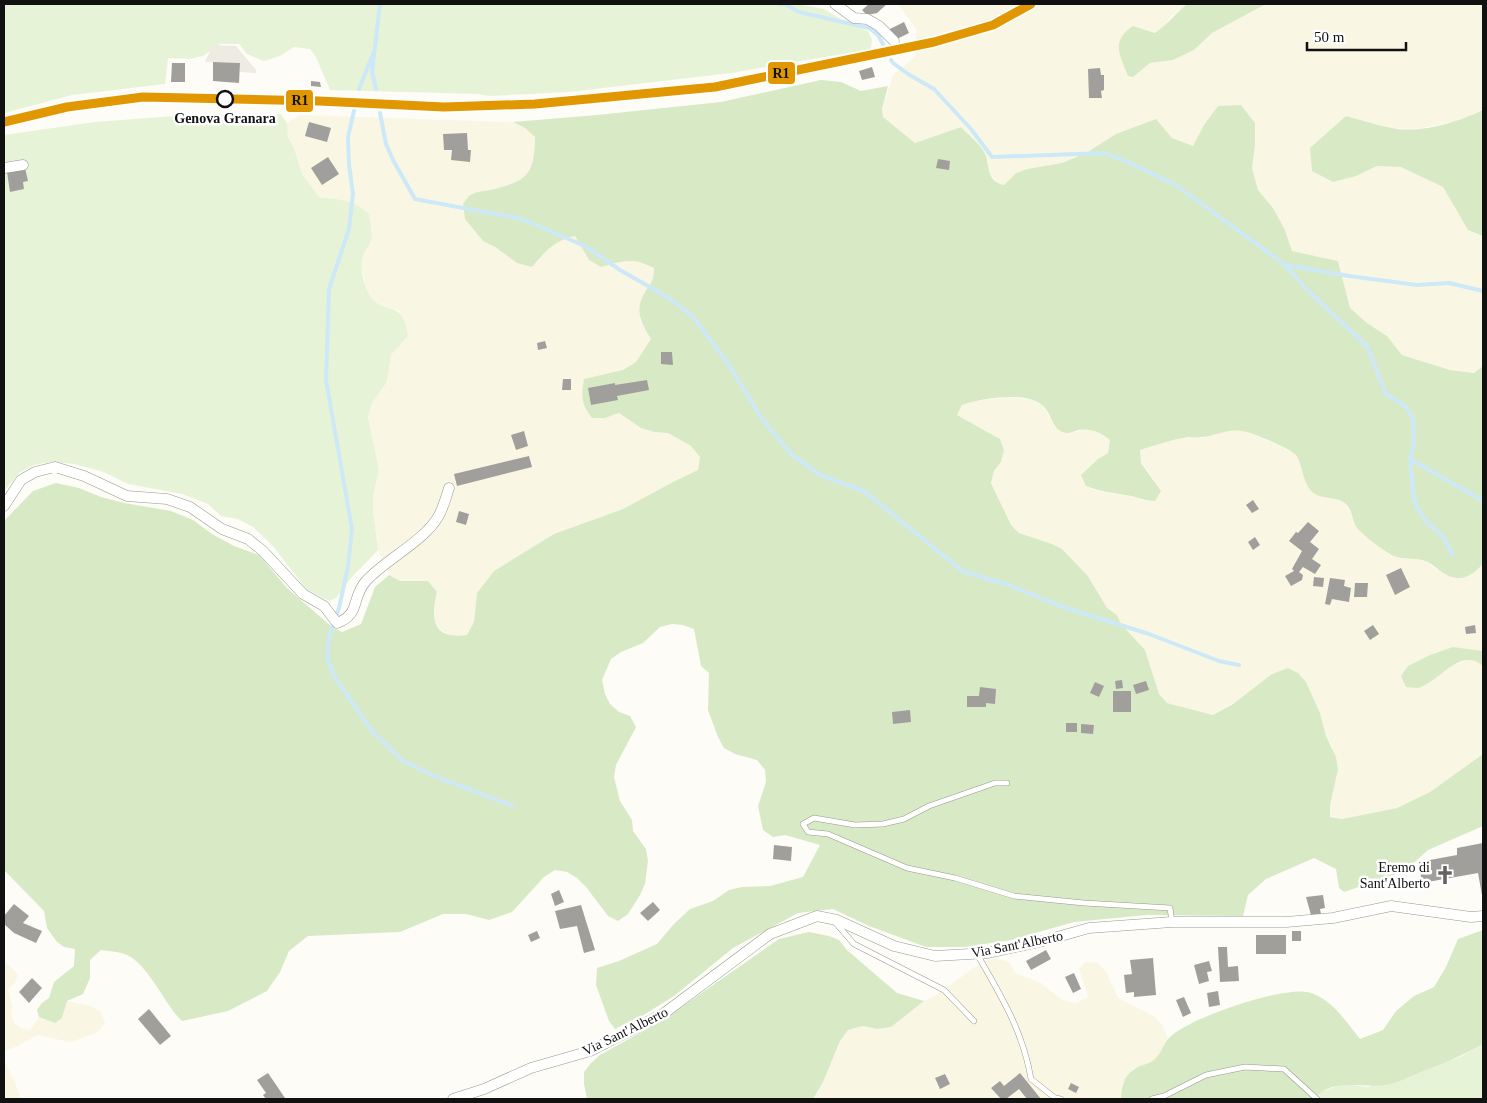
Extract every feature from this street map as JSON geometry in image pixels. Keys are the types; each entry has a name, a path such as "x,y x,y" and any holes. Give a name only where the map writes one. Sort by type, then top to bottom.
{"street":[{"path":"835,4 854,18 867,19 879,26 894,41"},
{"path":"4,168 23,165"},
{"path":"4,506 21,480 35,472 55,467 84,476 127,496 167,499 183,504 222,528 248,539 263,551 303,594 324,606 337,623 346,620 352,614 357,595 366,581 423,534 438,517 449,488"},
{"name":"Via Sant'Alberto","path":"453,1099 484,1090 531,1068 590,1050 663,1014 770,934 817,916 837,920 894,946 935,956 987,953 1043,941 1089,928 1172,922 1286,922 1333,918 1391,906 1471,918 1483,916"}],"lane":[{"path":"1007,783 995,783 929,806 904,819 883,824 855,825 814,818 803,824 808,832 828,834 907,868 955,878 1014,896 1045,900 1170,908 1172,922"},
{"path":"832,919 854,944 944,990 974,1022"},
{"path":"977,954 1009,1010 1027,1056 1031,1079 1055,1098 1061,1099"},
{"path":"1152,1099 1164,1096 1206,1075 1245,1067 1284,1069 1317,1099"}],"shaded area":[{"path":"898,4 1187,4 1155,33 1133,26 1133,77 1150,63 1173,60 1194,50 1212,33 1266,4 1483,4 1483,110 1462,120 1416,129 1393,128 1346,116 1356,176 1377,166 1401,166 1443,187 1468,230 1483,236 1483,366 1474,373 1449,370 1402,355 1387,336 1367,323 1350,308 1338,261 1292,251 1285,230 1273,208 1258,190 1252,168 1255,146 1255,123 1204,125 1194,147 1172,138 1116,134 1086,153 1062,163 1027,169 1016,173 1004,185 997,183 990,174 984,151 961,127 915,143 883,117 882,109 893,75 916,56 916,29"},
{"path":"213,45 236,46 256,70 256,73 240,72 240,63 205,62"},
{"path":"300,115 513,122 525,128 535,137 532,165 524,178 512,185 471,194 483,241 517,263 532,267 550,247 561,239 575,236 589,260 601,267 628,260 642,262 654,268 653,282 644,292 640,320 651,339 644,351 636,362 623,370 584,380 605,418 619,413 642,428 654,432 668,433 691,446 700,457 698,470 623,509 554,534 477,593 474,622 467,635 453,637 441,630 433,619 437,592 428,581 400,581 389,575 378,550 373,496 379,470 368,417 372,403 387,382 391,355 408,336 399,311 375,303 367,291 361,265 364,253 371,241 346,201 319,197 302,175 294,148 288,137 287,123"},
{"path":"1008,397 1032,400 1043,405 1055,428 1067,433 1090,429 1101,433 1111,440 1108,453 1098,459 1086,486 1097,491 1131,496 1143,501 1155,501 1155,481 1141,462 1140,450 1164,442 1190,437 1202,438 1225,431 1249,432 1294,453 1307,485 1315,494 1326,498 1338,499 1348,505 1357,528 1394,556 1428,562 1437,570 1470,575 1483,564 1483,651 1453,647 1428,683 1446,669 1467,660 1478,661 1483,666 1483,754 1430,792 1397,808 1342,819 1330,816 1330,805 1338,771 1332,746 1326,736 1320,713 1310,693 1243,697 1213,715 1167,703 1159,695 1145,650 1121,624 1117,615 1107,608 1088,576 1062,549 1019,533 1011,525 991,483 994,471 1001,462 990,433 957,415 962,405 974,401"},
{"path":"995,958 1009,962 1016,973 1041,983 1062,1000 1076,1003 1088,997 1079,969 1085,962 1098,963 1107,973 1118,998 1154,1016 1163,1026 1168,1039 1163,1051 1153,1061 1140,1066 1122,1084 1121,1099 813,1099 823,1082 840,1041 848,1030 863,1026 877,1029 891,1027 924,1001 936,995 982,962"},
{"path":"4,961 18,975 15,983 8,989 12,1006 11,1015 14,1023 21,1028 30,1030 39,1017 55,1023 62,1018 67,1001 91,1006 101,1012 105,1023 98,1032 74,1041 69,1042 38,1035 4,1051"},
{"path":"4,1060 16,1085 21,1099 4,1099"}],"green space":[{"path":"4,4 798,4 824,9 851,25 868,31 872,39 871,49 731,73 569,92 489,96 478,94 330,90 316,57 310,49 294,47 280,56 264,61 247,54 239,44 220,44 203,56 189,59 168,58 165,84 72,95 4,113"},
{"path":"1187,4 1266,4 1212,33 1194,50 1173,60 1150,63 1133,77 1128,76 1120,55 1119,43 1121,37 1133,26 1155,33"},
{"path":"821,80 841,82 861,91 888,86 882,109 883,117 915,143 961,127 983,150 993,180 1004,185 1016,173 1027,169 1062,163 1086,153 1116,134 1156,119 1172,138 1193,146 1204,125 1218,106 1241,105 1255,123 1255,146 1252,168 1258,190 1273,208 1285,230 1292,251 1338,261 1350,308 1367,323 1387,336 1402,355 1450,370 1474,373 1483,366 1483,564 1472,574 1461,578 1449,576 1428,562 1394,556 1380,548 1358,529 1349,508 1344,502 1319,496 1311,490 1305,481 1295,454 1280,445 1251,433 1235,430 1209,436 1188,437 1140,450 1141,463 1161,491 1155,501 1151,501 1086,486 1081,475 1098,459 1108,453 1110,440 1091,430 1061,432 1057,429 1046,408 1034,401 1014,397 980,400 962,405 957,415 1000,439 1004,450 1001,462 994,471 991,483 1011,525 1019,533 1062,549 1088,576 1107,608 1117,615 1121,624 1145,650 1159,694 1167,703 1213,715 1233,704 1272,674 1288,668 1298,673 1306,682 1336,757 1338,770 1330,805 1330,817 1342,819 1397,808 1430,792 1483,754 1483,826 1428,850 1405,871 1344,892 1339,888 1336,869 1314,858 1266,879 1248,895 1243,916 1147,915 1074,922 1011,940 965,947 926,947 869,926 833,909 798,913 733,948 674,996 642,1016 615,1029 609,1021 596,985 597,968 619,961 657,944 690,909 713,901 729,890 742,887 770,886 803,877 820,845 785,835 773,837 763,830 758,806 766,782 765,770 757,760 735,754 724,748 708,710 709,673 701,666 694,629 672,624 660,627 643,643 621,652 611,659 602,680 605,694 610,704 619,712 630,716 636,727 616,765 614,777 620,801 632,820 633,831 646,849 648,861 645,884 640,895 628,914 618,921 608,916 577,878 567,872 555,870 544,877 512,912 489,920 466,914 443,914 400,932 308,936 289,951 280,972 267,991 228,1011 182,1021 135,960 124,954 101,950 90,960 90,978 83,994 67,1001 62,1018 55,1023 39,1017 37,1010 49,998 54,982 74,966 75,949 64,947 57,942 47,928 44,911 4,870 4,521 33,491 56,483 79,488 101,497 124,503 171,511 193,520 212,534 234,546 259,555 287,588 332,627 342,632 361,624 375,587 389,575 400,581 428,581 437,592 434,619 437,626 447,634 456,636 467,635 474,622 477,593 494,571 554,534 623,509 698,470 700,457 691,446 668,433 654,432 641,428 619,413 605,418 592,418 583,400 584,379 623,370 636,362 651,339 642,323 639,312 641,300 652,280 654,268 634,261 601,267 589,260 575,236 555,244 532,267 517,263 483,241 465,219 463,204 470,195 512,184 526,175 530,169 535,150 535,137 525,128 513,122 721,102"},
{"path":"1483,110 1483,236 1468,230 1443,187 1401,167 1377,166 1356,176 1333,182 1312,171 1310,148 1346,116 1392,128 1415,129 1451,123"},
{"path":"281,114 287,123 288,137 294,148 302,174 319,197 352,203 369,214 372,238 362,261 364,282 373,300 401,315 408,336 391,355 387,382 372,403 368,417 379,470 373,496 378,550 351,578 336,598 329,601 306,589 273,546 253,527 238,519 221,516 208,504 182,494 128,484 104,472 74,464 51,462 34,465 19,473 4,491 4,135 95,122 189,115"},
{"path":"1453,647 1483,651 1483,666 1474,661 1466,660 1450,668 1426,685 1418,688 1406,687 1401,676 1408,666 1430,655"},
{"path":"1483,930 1483,1044 1459,1056 1394,1083 1330,1088 1314,1099 1121,1099 1123,1084 1130,1072 1154,1060 1167,1040 1179,1030 1214,1013 1257,999 1277,994 1307,992 1316,995 1331,1005 1360,1039 1383,1030 1396,1011 1414,996 1434,987 1446,967 1458,939"},
{"path":"809,932 839,940 847,950 897,993 924,1001 891,1027 877,1029 863,1026 848,1030 840,1041 823,1082 813,1099 587,1099 584,1072 600,1055 663,1020 779,939"},
{"path":"1483,1044 1483,1099 1314,1099 1320,1092 1343,1084 1368,1087 1460,1057"}],"building":[{"path":"869,4 887,4 877,13 867,15 862,10"},
{"path":"904,22 909,33 897,39 888,30"},
{"path":"213,62 240,63 239,83 213,81"},
{"path":"172,63 185,63 185,82 171,82"},
{"path":"872,67 875,77 862,80 859,71"},
{"path":"1100,68 1101,75 1104,75 1104,90 1101,91 1102,98 1089,98 1088,69"},
{"path":"311,81 320,82 321,87 311,86"},
{"path":"309,122 331,128 327,142 305,136"},
{"path":"467,133 468,150 471,150 470,162 451,160 452,150 444,150 443,134"},
{"path":"328,157 339,174 322,185 311,168"},
{"path":"938,159 950,161 949,170 936,168"},
{"path":"25,168 28,181 23,182 24,189 10,192 7,172"},
{"path":"545,341 547,348 538,350 537,343"},
{"path":"661,352 672,352 673,365 661,364"},
{"path":"563,379 571,379 571,390 562,390"},
{"path":"647,380 649,390 617,396 618,400 591,405 588,388"},
{"path":"524,431 528,446 516,450 511,435"},
{"path":"529,456 532,467 457,486 454,474"},
{"path":"1253,500 1259,509 1252,513 1246,505"},
{"path":"459,511 469,514 466,525 456,522"},
{"path":"1308,522 1319,531 1310,542 1319,549 1312,559 1321,565 1315,574 1303,567 1299,572 1303,575 1302,580 1291,586 1285,576 1294,571 1292,569 1302,551 1289,541"},
{"path":"1255,537 1260,545 1253,550 1248,542"},
{"path":"1401,568 1410,587 1395,595 1386,575"},
{"path":"1314,577 1324,578 1323,587 1313,586"},
{"path":"1330,578 1345,580 1344,586 1351,588 1349,602 1332,599 1330,605 1325,604"},
{"path":"1355,583 1368,583 1367,597 1354,597"},
{"path":"1373,625 1379,634 1370,640 1364,631"},
{"path":"1475,625 1476,633 1466,634 1465,627"},
{"path":"1122,680 1123,688 1116,689 1115,681"},
{"path":"1146,681 1149,690 1136,694 1133,685"},
{"path":"1095,682 1104,686 1099,697 1090,693"},
{"path":"980,687 996,689 995,704 986,703 986,707 967,707 967,696 979,696"},
{"path":"1113,691 1131,691 1131,712 1113,712"},
{"path":"910,710 911,722 893,724 892,712"},
{"path":"1066,723 1077,723 1077,732 1066,732"},
{"path":"1081,724 1094,725 1093,734 1081,733"},
{"name":"Eremo di Sant'Alberto","path":"1483,843 1483,901 1478,873 1422,883 1419,862 1457,855 1457,848"},
{"path":"774,845 792,847 791,861 773,859"},
{"path":"559,890 564,902 555,906 551,894"},
{"path":"1323,895 1325,908 1320,909 1321,914 1311,915 1306,897"},
{"path":"653,902 660,910 648,921 640,913"},
{"path":"14,904 29,916 23,923 42,931 36,943 14,933 4,924 4,916"},
{"path":"581,905 595,950 584,953 577,926 560,929 555,911"},
{"path":"537,931 540,938 531,942 528,935"},
{"path":"1292,931 1301,931 1301,941 1292,941"},
{"path":"1256,935 1286,935 1286,954 1256,954"},
{"path":"1218,947 1227,947 1228,967 1238,966 1239,981 1220,982"},
{"path":"1046,950 1051,959 1031,970 1026,961"},
{"path":"1153,958 1156,995 1134,997 1134,992 1126,993 1124,975 1132,974 1130,960"},
{"path":"1209,961 1212,971 1207,972 1209,981 1199,984 1194,965"},
{"path":"1074,973 1081,989 1073,993 1065,977"},
{"path":"32,978 42,988 29,1003 19,992"},
{"path":"1218,991 1220,1005 1209,1007 1207,993"},
{"path":"1184,997 1191,1013 1183,1017 1176,1000"},
{"path":"149,1009 171,1036 160,1045 138,1019"},
{"path":"268,1073 284,1099 266,1099 263,1095 266,1093 257,1080"},
{"path":"1020,1073 1041,1099 1027,1099 1019,1089 1006,1099 1001,1099 991,1088 1000,1081 1004,1086"},
{"path":"945,1074 950,1084 940,1089 935,1078"},
{"path":"1071,1083 1079,1087 1076,1093 1068,1089"}],"waterway":[{"path":"376,89 372,72 380,4"},
{"path":"779,4 785,4 799,12 869,28 878,35 883,44"},
{"path":"359,89 373,54"},
{"path":"891,60 908,74 934,89 971,129 992,157 1104,153 1176,185 1285,265 1306,289 1367,346 1386,394 1405,406 1413,419 1414,443 1410,459 1416,506 1426,521 1444,538 1453,555"},
{"path":"354,111 348,137 353,194 349,229 329,289 326,380 352,529 348,567 339,608 329,637 327,657 334,676 372,731 403,761 434,776 513,806"},
{"path":"380,113 386,144 415,199 522,219 587,247 620,270 669,298 692,316 729,365 762,419 792,455 820,475 864,491 962,571 1008,585 1063,607 1149,634 1219,661 1239,665"},
{"path":"1286,265 1417,285 1449,283 1483,291"},
{"path":"1410,459 1483,501"}],"transit line":[{"name":"R1","path":"4,122 67,107 143,97 319,101 444,107 535,104 715,87 934,42 993,25 1031,4"}],"place":[{"name":"Genova Granara","path":"225,99"},
{"name":"Eremo di Sant'Alberto","path":"1445,875"}]}
